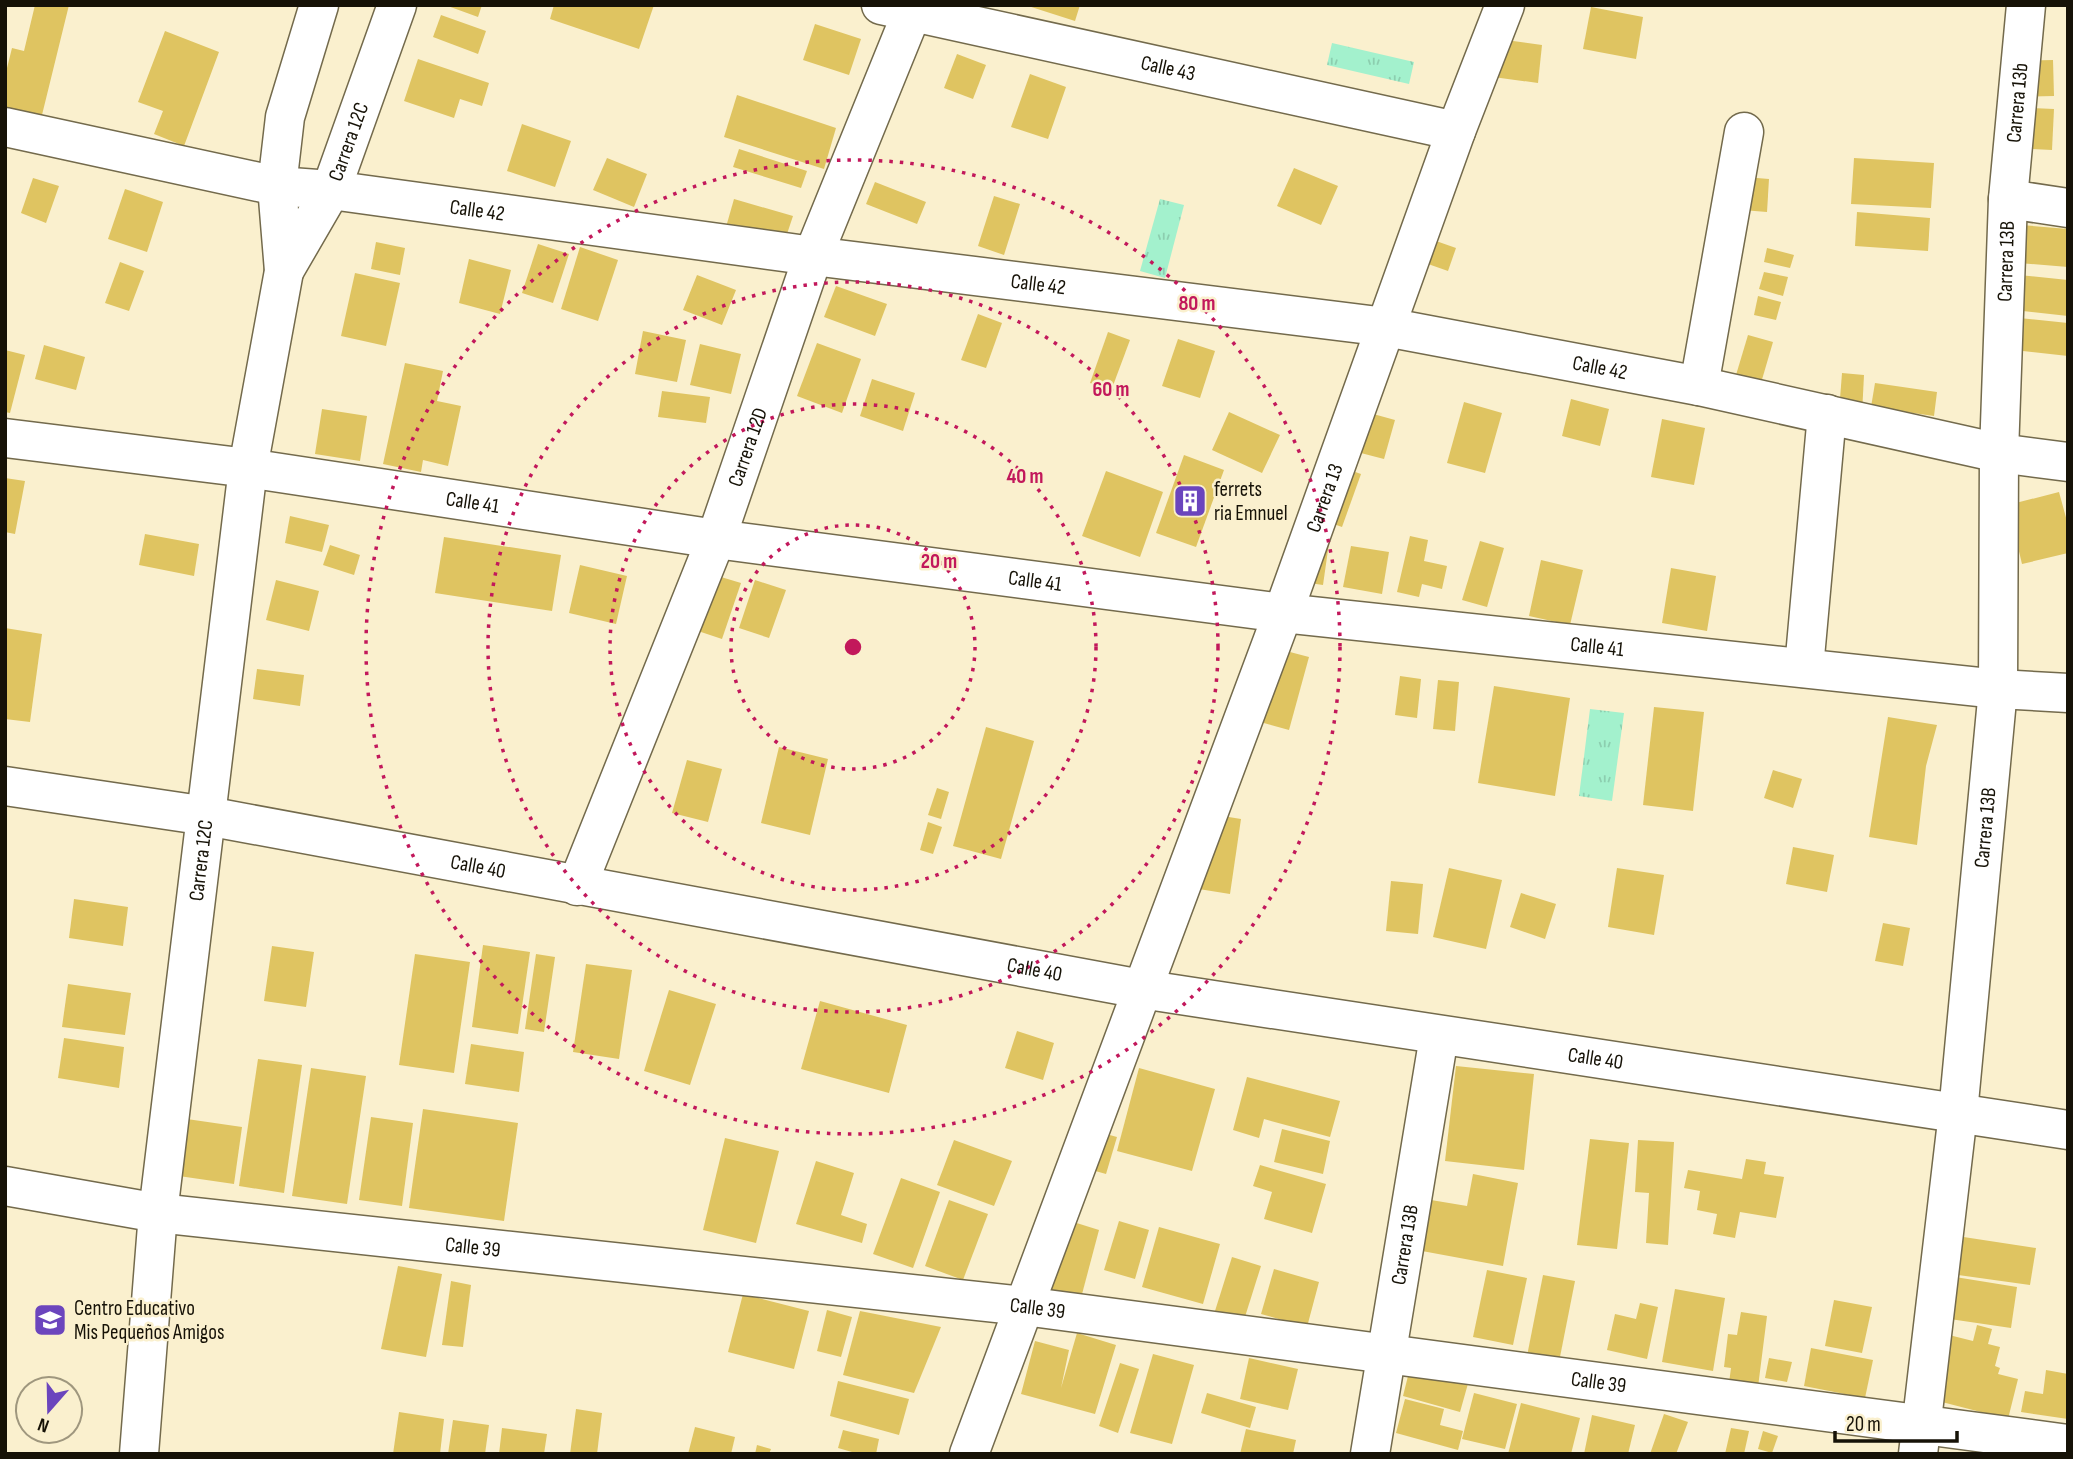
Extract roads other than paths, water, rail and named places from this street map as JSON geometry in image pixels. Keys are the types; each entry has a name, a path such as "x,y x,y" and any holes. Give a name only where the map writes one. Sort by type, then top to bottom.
{"street":[{"name":"Carrera 12C","path":"139,1454 158,1213 248,468 284,271 277,186 285,117 319,5"},
{"name":"Carrera 12C","path":"284,271 331,190 397,5"},
{"name":"Carrera 13","path":"969,1454 1283,613 1456,131 1505,5"},
{"name":"Carrera 13b","path":"2008,199 2026,5"},
{"name":"Calle 43","path":"902,8 1456,131"},
{"name":"Carrera 12D","path":"577,886 716,539 902,8"},
{"name":"Calle 42","path":"5,127 277,186 331,190 813,256 1387,327 1699,386 1999,453 2068,462"},
{"path":"1699,386 1744,132"},
{"path":"2008,199 2068,208"},
{"name":"Carrera 13B","path":"1920,1440 1958,1113 1998,689 1999,453 2008,199"},
{"path":"1804,668 1827,414"},
{"name":"Calle 41","path":"5,438 248,468 716,539 1283,613 1998,689 2068,693"},
{"name":"Calle 40","path":"5,786 207,816 1141,989 2068,1130"},
{"name":"Carrera 13B","path":"1370,1454 1439,1036"},
{"name":"Calle 39","path":"5,1186 158,1213 1024,1306 1388,1353 1920,1440 2068,1444"}],"place":[{"name":"ferrets ria Emnuel","path":"1190,501"},
{"name":"Centro Educativo Mis Pequeños Amigos","path":"50,1320"}]}
